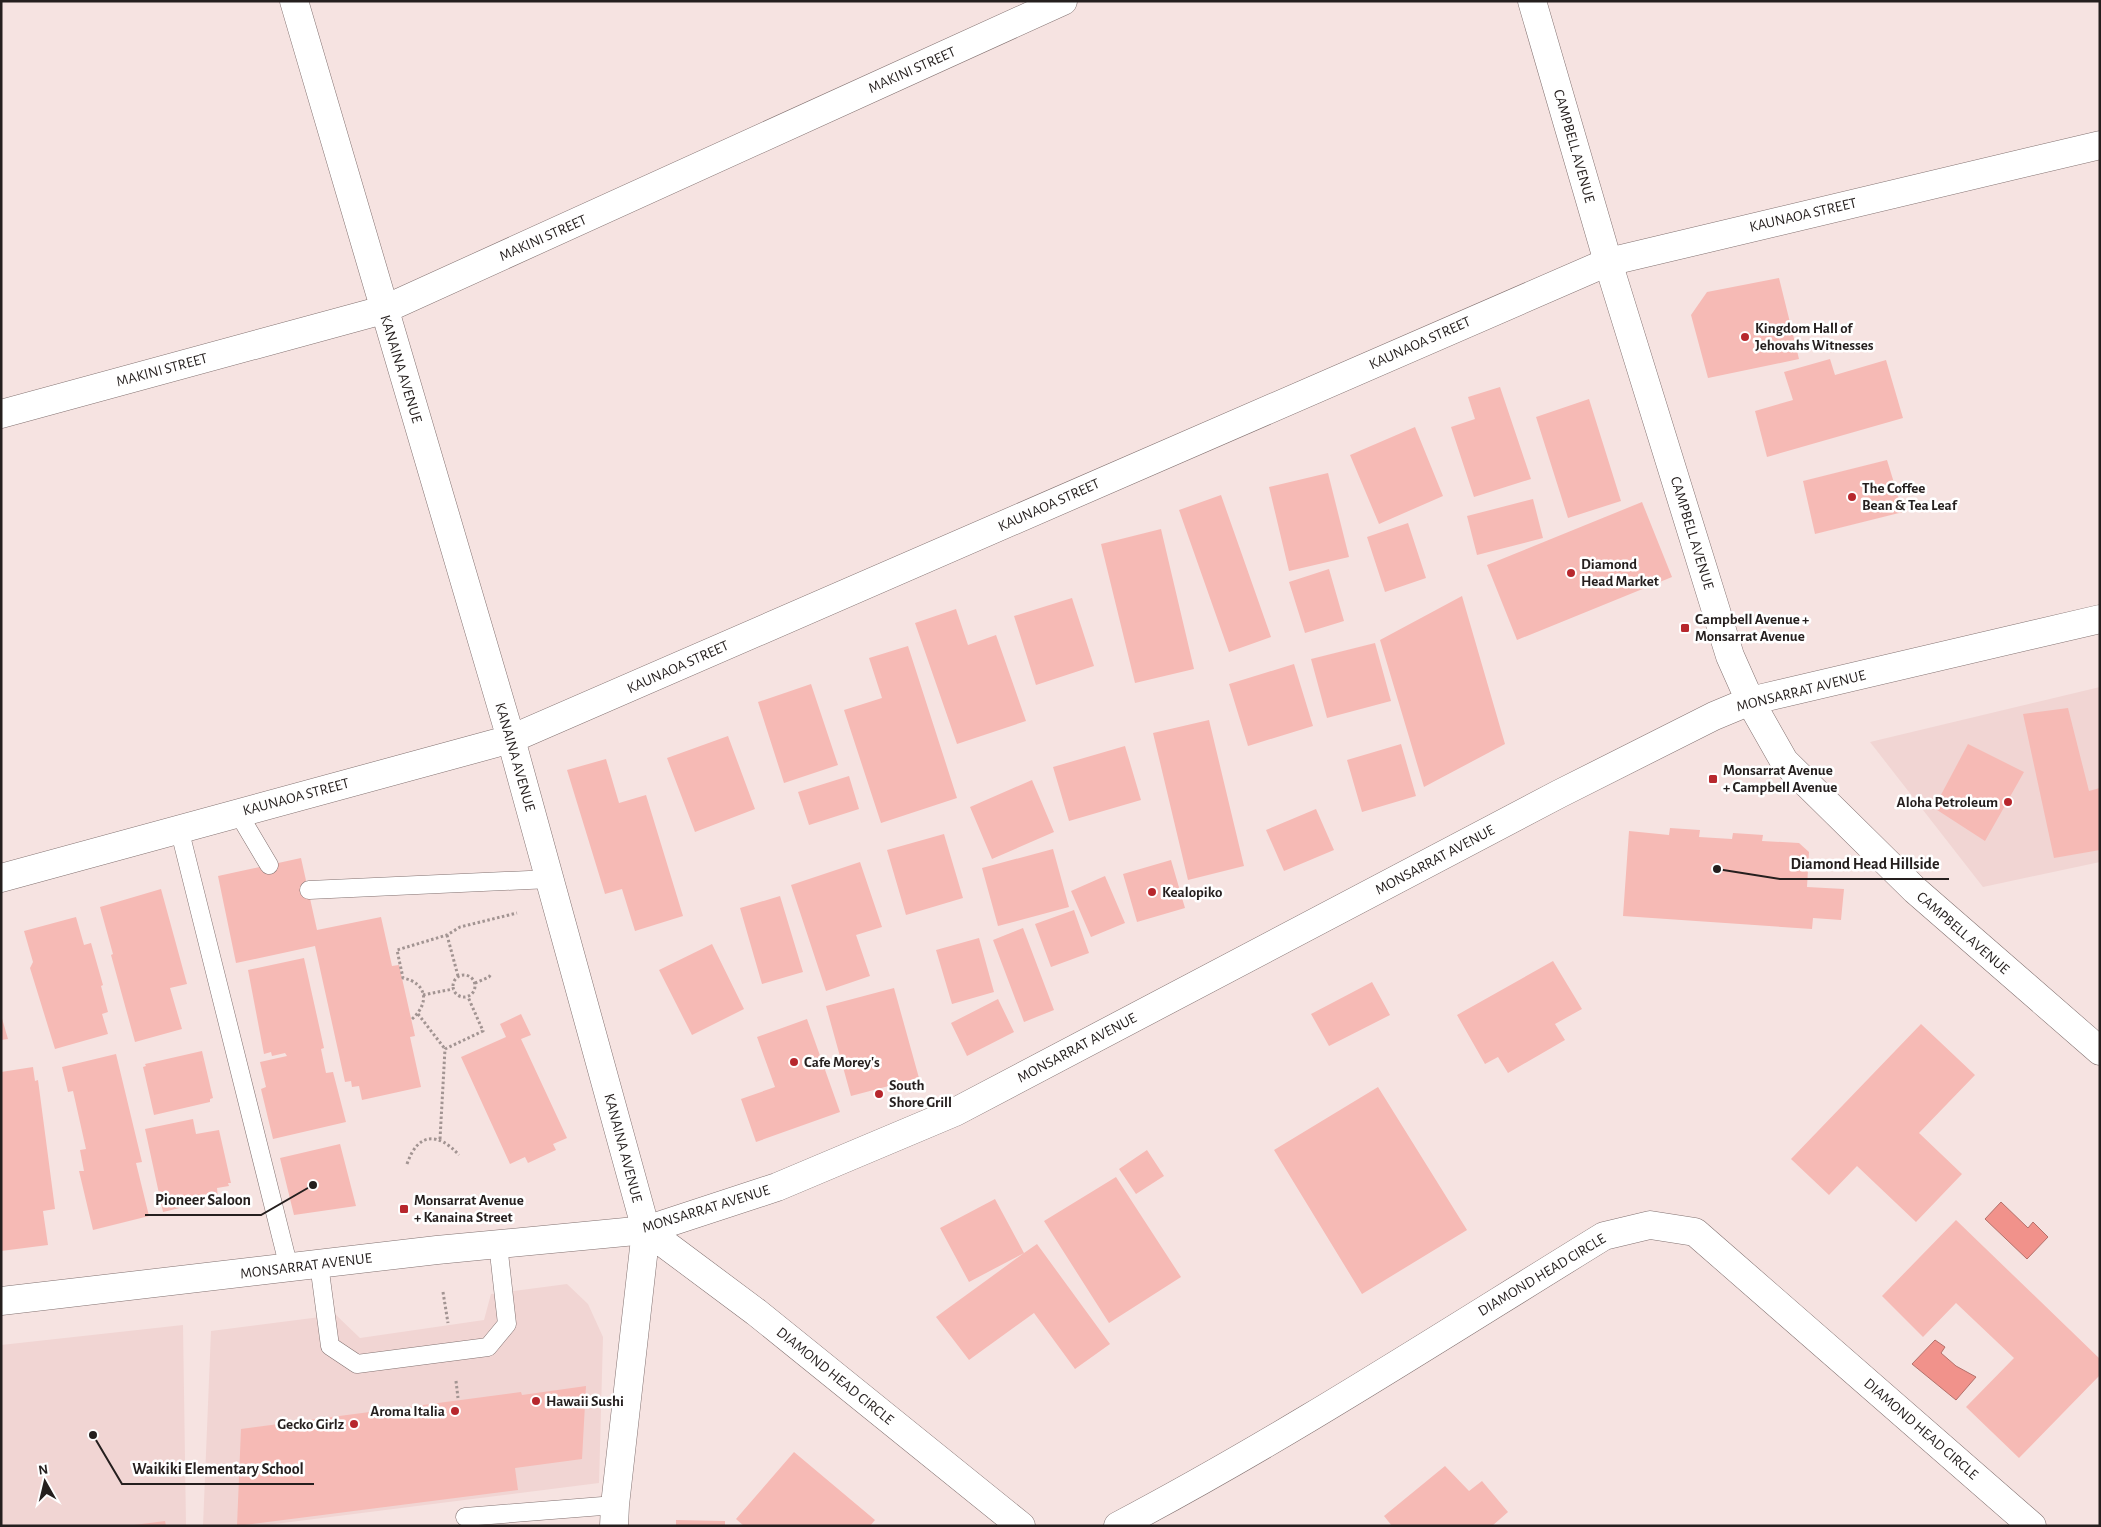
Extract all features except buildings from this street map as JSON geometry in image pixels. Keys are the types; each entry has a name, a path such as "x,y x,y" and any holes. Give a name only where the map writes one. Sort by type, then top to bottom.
{"street":[{"name":"KANAINA AVENUE","path":"294,1 383,310 511,739 646,1230 614,1515"},
{"name":"MAKINI STREET","path":"1,414 383,310 1063,1"},
{"name":"CAMPBELL AVENUE","path":"1532,1 1608,262 1730,656 1750,701 1784,760 1915,890 2100,1051"},
{"name":"KAUNAOA STREET","path":"1,878 511,739 1608,262 2100,145"},
{"name":"MONSARRAT AVENUE","path":"1,1301 498,1244 646,1230 776,1187 955,1112 1560,794 1714,716 1750,701 2100,619"},
{"name":"DIAMOND HEAD CIRCLE","path":"1118,1526 1199,1483 1325,1409 1604,1236 1650,1225 1695,1232 2032,1526"},
{"name":"DIAMOND HEAD CIRCLE","path":"646,1230 756,1312 1021,1526"}],"lane":[{"path":"238,812 269,865"},
{"path":"179,828 289,1268"},
{"path":"309,890 553,892"},
{"path":"319,1264 330,1346 357,1364 488,1347 507,1324 498,1244"},
{"path":"465,1517 614,1515"}],"path":[{"path":"412,1019 423,1006 423,995 420,987 412,980 403,978 397,950 447,936 460,927 553,892"},
{"path":"447,936 458,976"},
{"path":"475,983 489,977 491,974"},
{"path":"453,989 454,979 458,976 468,975 475,983"},
{"path":"453,989 462,997 468,997 473,993 475,983"},
{"path":"423,995 453,989"},
{"path":"445,1049 483,1031 468,997"},
{"path":"418,1014 445,1049 440,1139"},
{"path":"407,1164 411,1153 418,1144 428,1139 440,1139 459,1155"}],"shaded area":[{"name":"Aloha Petroleum","path":"2100,687 2100,862 1983,887 1870,742"},
{"path":"2001,1202 2028,1228 2033,1222 2048,1237 2027,1259 1985,1219"},
{"path":"567,1284 588,1304 603,1337 599,1483 259,1526 203,1526 211,1331 336,1315 360,1338 484,1320 491,1294"},
{"path":"183,1325 186,1526 1,1526 1,1345"},
{"path":"1935,1340 1945,1347 1941,1353 1956,1366 1976,1377 1956,1400 1912,1364"}],"place":[{"name":"Kingdom Hall of Jehovahs Witnesses","path":"1745,337"},
{"name":"The Coffee Bean & Tea Leaf","path":"1852,497"},
{"name":"Diamond Head Market","path":"1571,573"},
{"name":"Campbell Avenue + Monsarrat Avenue","path":"1685,628"},
{"name":"Monsarrat Avenue + Campbell Avenue","path":"1713,779"},
{"name":"Aloha Petroleum","path":"2008,802"},
{"name":"Diamond Head Hillside","path":"1717,869"},
{"name":"Kealopiko","path":"1152,892"},
{"name":"Cafe Morey's","path":"794,1062"},
{"name":"South Shore Grill","path":"879,1094"},
{"name":"Pioneer Saloon","path":"313,1185"},
{"name":"Monsarrat Avenue + Kanaina Street","path":"404,1209"},
{"name":"Hawaii Sushi","path":"536,1401"},
{"name":"Aroma Italia","path":"455,1411"},
{"name":"Gecko Girlz","path":"354,1424"},
{"name":"Waikiki Elementary School","path":"93,1435"}]}
